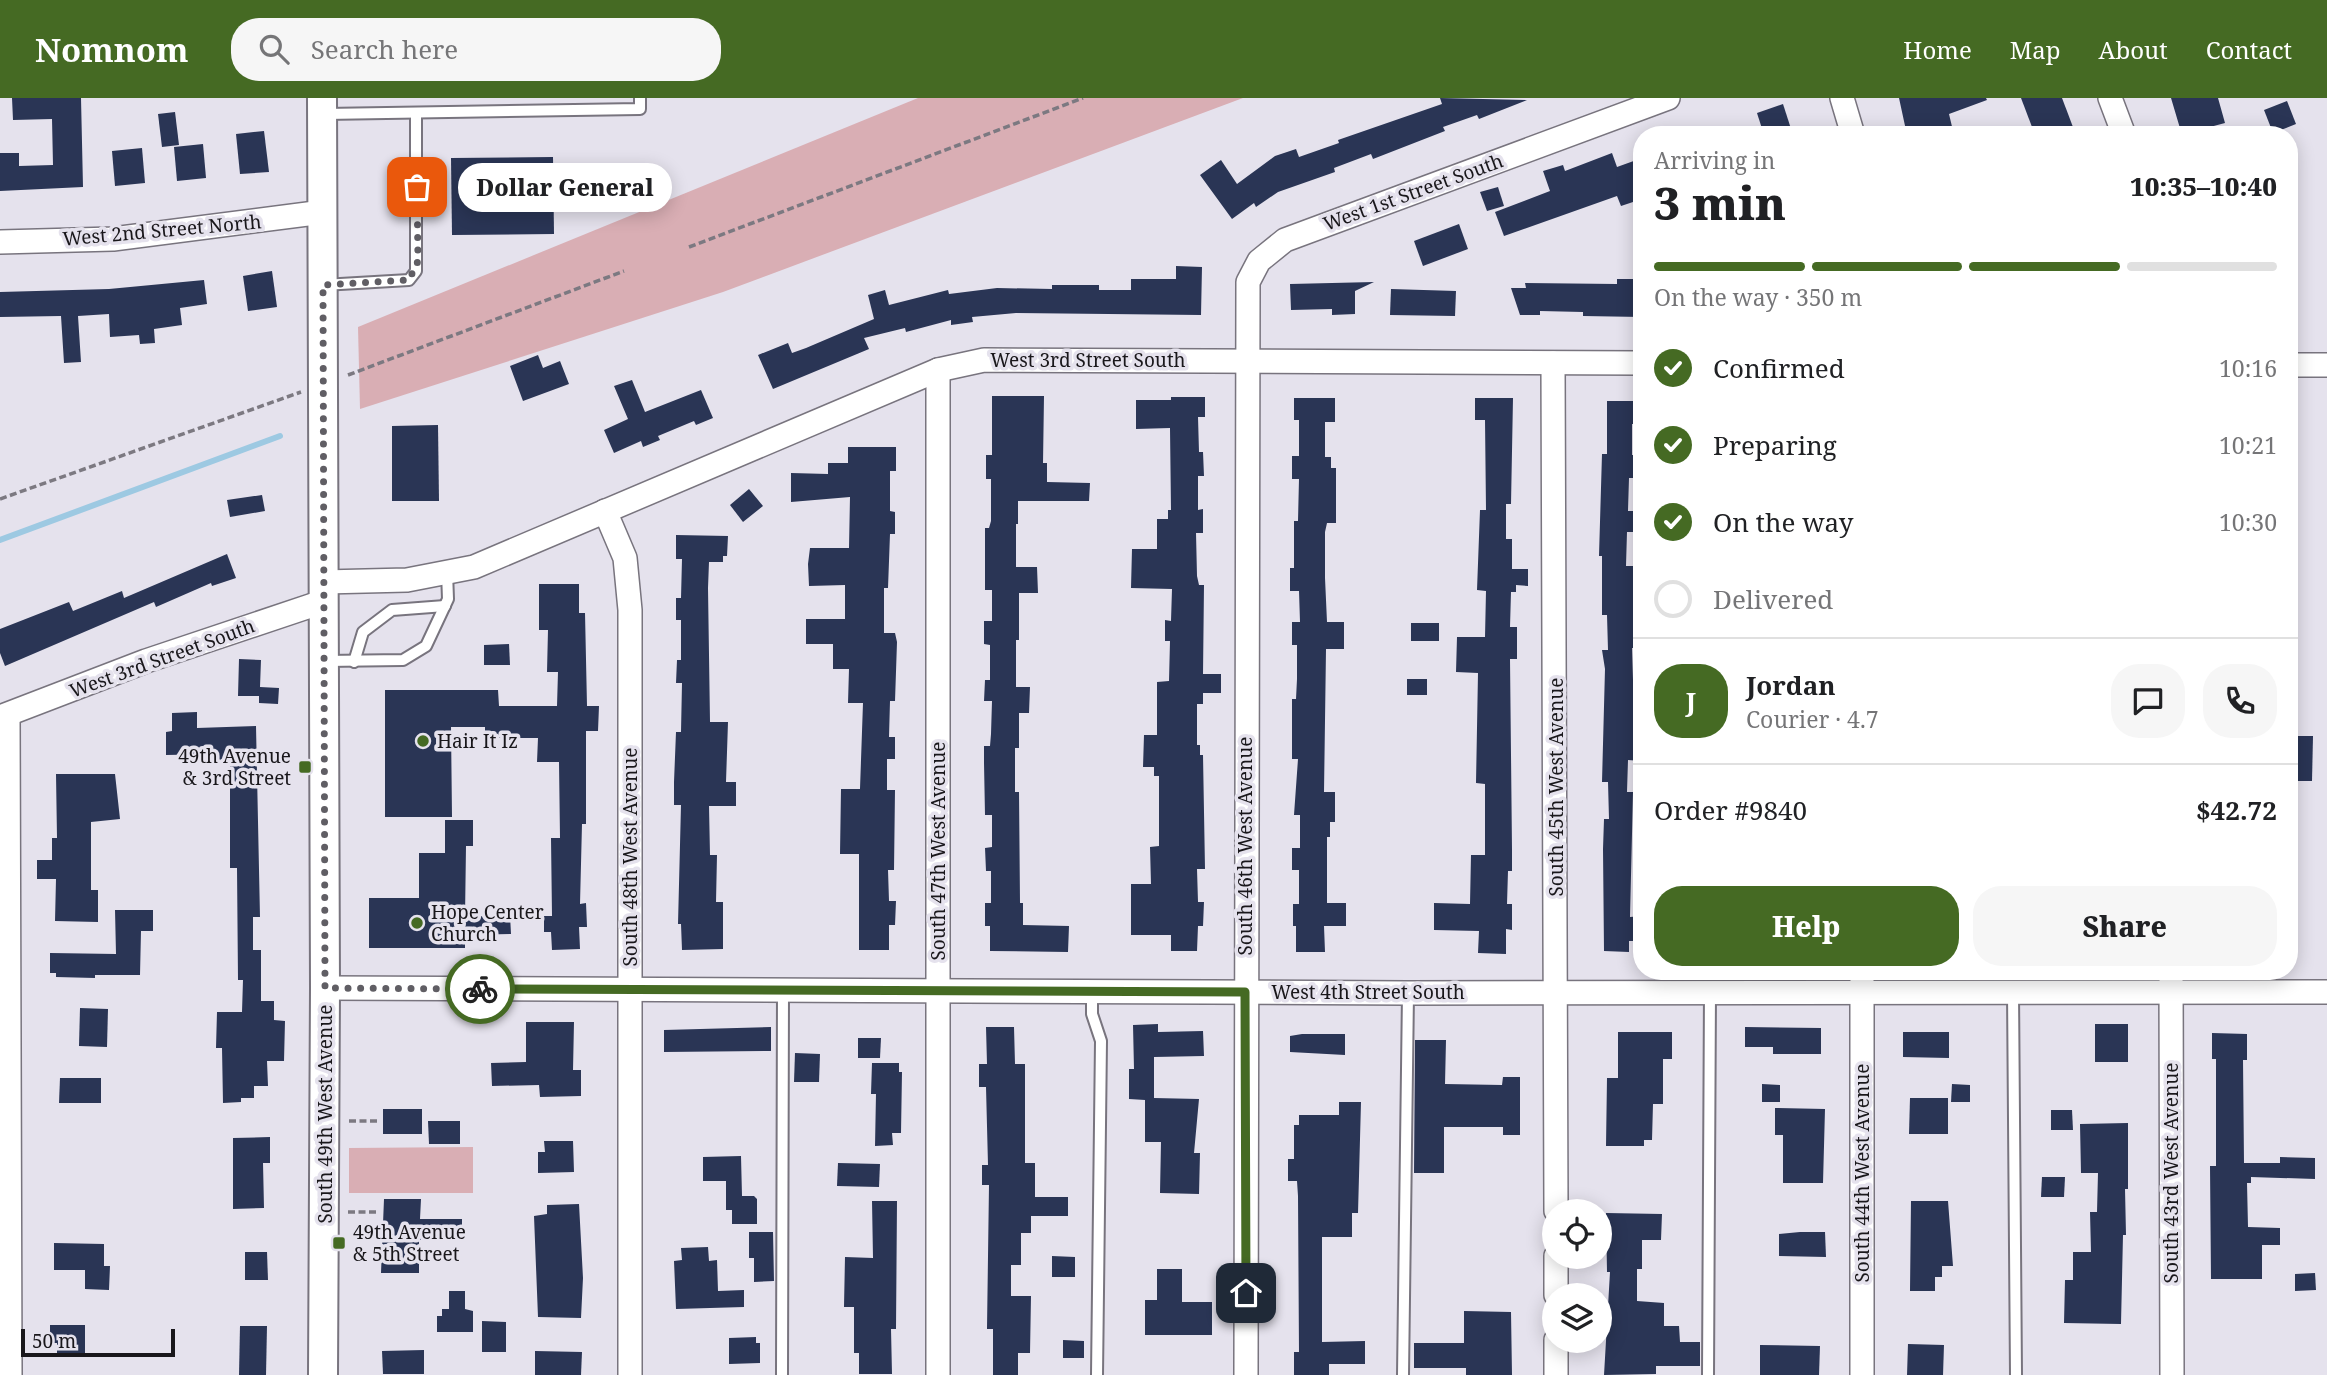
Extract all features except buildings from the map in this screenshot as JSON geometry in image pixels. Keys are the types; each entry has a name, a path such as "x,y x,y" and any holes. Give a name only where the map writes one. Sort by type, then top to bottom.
{"street":[{"name":"West 1st Street South","path":"1247,360 1248,282 1259,261 1285,240 1668,98"},
{"path":"1842,98 1850,126"},
{"path":"2110,98 2121,126"},
{"name":"South 49th West Avenue","path":"322,106 325,988 323,1375"},
{"name":"West 2nd Street North","path":"0,242 113,239 323,212"},
{"name":"West 3rd Street South","path":"4,716 324,591 407,580 447,572 505,555 938,370 984,360 1633,363"},
{"name":"South 46th West Avenue","path":"1246,1375 1247,360"},
{"name":"South 45th West Avenue","path":"1553,363 1556,1199"},
{"path":"2298,365 2327,365"},
{"name":"South 47th West Avenue","path":"938,370 938,1375"},
{"name":"South 48th West Avenue","path":"605,511 625,558 631,610 630,1375"},
{"path":"4,716 10,1375"},
{"name":"West 4th Street South","path":"325,988 1408,993 1710,991 1862,981 2013,991 2171,981 2327,992"},
{"name":"South 44th West Avenue","path":"1862,981 1862,1375"},
{"name":"South 43rd West Avenue","path":"2171,981 2172,1375"},
{"path":"1556,1353 1556,1375"}],"lane":[{"path":"322,106 416,113 640,109 640,98"},
{"path":"323,285 409,280 416,271 416,113"},
{"path":"324,661 403,660 426,646 448,599 447,572"},
{"path":"354,662 363,632 392,610 445,606"},
{"path":"782,1375 783,990"},
{"path":"1092,990 1092,1014 1101,1041 1097,1375"},
{"path":"1708,1375 1710,991"},
{"path":"2013,991 2015,1375"},
{"path":"1403,1375 1408,993"}],"path":[{"path":"689,247 1083,98"},
{"path":"0,499 324,384 624,271"},
{"path":"324,1121 378,1121"},
{"path":"324,1212 377,1212"}],"shaded area":[{"path":"918,98 1243,98 723,292 360,409 358,327"},
{"path":"473,1147 473,1193 349,1193 349,1148"}],"waterway":[{"path":"0,540 280,436"}],"way so far":[{"path":"417,187 418,261 416,271 409,280 323,285 325,988 480,989"}],"place":[{"name":"Dollar General","path":"417,187"},
{"name":"Hair It Iz","path":"423,741"},
{"name":"49th Avenue & 3rd Street","path":"305,767"},
{"name":"Hope Center Church","path":"417,923"},
{"name":"49th Avenue & 5th Street","path":"339,1243"}],"route":[{"path":"480,989 1245,992 1246,1293"}]}
